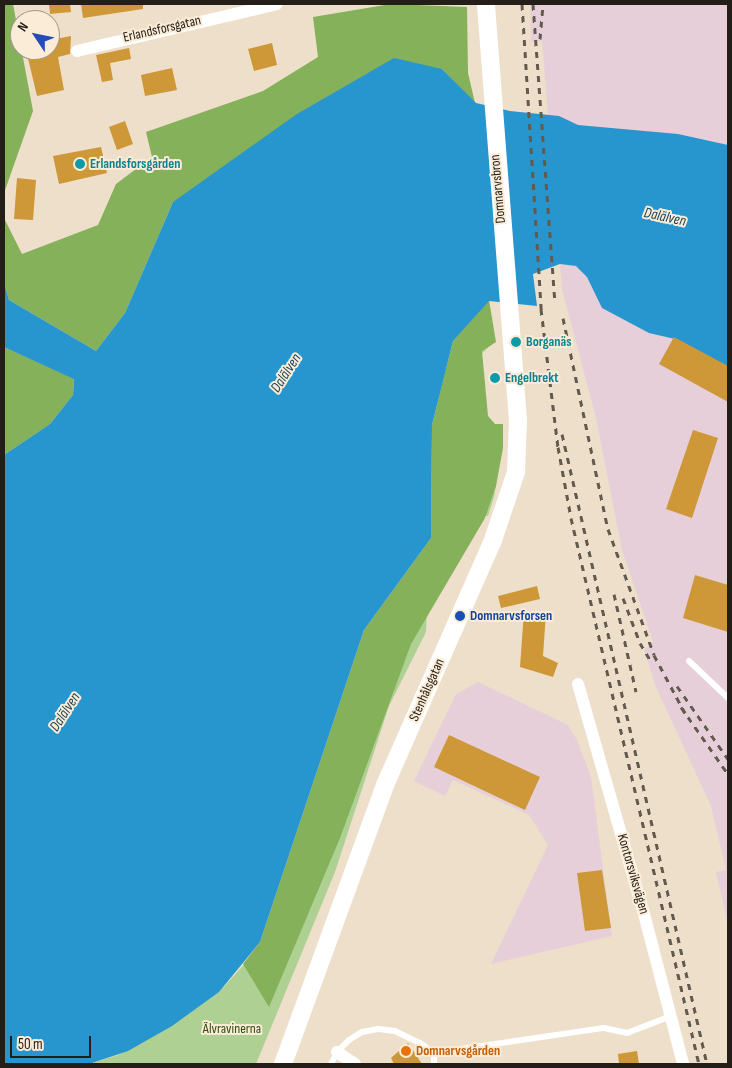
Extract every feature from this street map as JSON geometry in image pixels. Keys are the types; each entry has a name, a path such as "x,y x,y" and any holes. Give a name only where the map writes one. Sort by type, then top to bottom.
{"street":[{"name":"Erlandsforsgatan","path":"77,51 277,4"},
{"name":"Domnarvsbron","path":"486,4 489,71 508,307"},
{"name":"Stenhålsgatan","path":"283,1064 385,785 493,540 516,472 518,421 508,307"},
{"name":"Kontorsviksvägen","path":"578,684 672,1016 679,1063"},
{"path":"337,1052 355,1064"}],"lane":[{"path":"689,661 728,698"},
{"path":"331,1064 337,1052 362,1032 378,1029 403,1034 434,1053 604,1028 628,1033 672,1016"},
{"path":"434,1053 434,1064"}],"shaded area":[{"path":"530,4 728,4 728,924 716,872 726,870 711,806 656,687 644,650 653,642 622,550 596,418 562,289 542,41 531,42"},
{"path":"478,682 568,725 577,740 591,777 612,936 491,964 548,845 529,815 453,780 445,796 414,781 456,694"}],"green space":[{"path":"4,4 13,4 14,10 10,10 10,60 23,60 33,111 4,193"},
{"path":"391,4 467,7 468,73 475,103 442,69 173,202 125,313 96,351 9,300 4,283 4,218 22,254 98,225 116,184 152,157 146,132 263,91 318,57 313,17"},
{"name":"Älvravinerna","path":"489,300 496,342 482,351 488,416 495,424 503,424 503,448 496,486 485,518 411,644 340,838 269,1007 243,964 260,942 364,630 431,538 432,425 453,341"},
{"name":"Älvravinerna","path":"487,303 491,345 477,358 477,379 499,466 494,497 488,516 468,514 427,610 426,632 389,706 335,872 256,1064 89,1064 118,1055 219,992 260,947 454,510 438,404 440,379 462,335"},
{"path":"4,347 74,378 73,395 50,424 4,455"}],"water":[{"name":"Dalälven","path":"394,58 442,69 476,103 510,111 559,116 578,125 678,134 728,145 728,368 675,339 649,333 602,308 587,277 576,266 560,264 533,274 537,306 489,301 453,341 432,425 431,538 364,630 260,942 219,992 172,1026 128,1051 89,1064 4,1064 4,455 50,424 73,395 74,379 4,347 4,283 9,300 96,351 125,313 173,202 297,114"}],"building":[{"path":"49,4 70,4 71,12 60,13 60,10 50,10"},
{"path":"81,4 143,4 143,9 83,18"},
{"path":"71,36 70,54 60,56 60,38"},
{"path":"272,43 277,65 254,71 248,49"},
{"path":"129,48 131,59 110,63 113,80 102,82 96,55"},
{"path":"28,60 59,60 64,90 37,96"},
{"path":"172,68 177,90 145,96 141,75"},
{"path":"125,121 133,144 117,150 109,127"},
{"name":"Erlandsforsgården","path":"101,147 107,173 59,184 53,156"},
{"path":"17,178 36,180 33,220 14,219"},
{"path":"674,337 728,366 728,402 659,364"},
{"path":"693,430 718,438 692,518 666,509"},
{"path":"695,575 728,585 728,632 683,618"},
{"path":"537,586 540,599 501,608 498,596"},
{"path":"524,611 546,613 543,656 558,663 553,677 520,667"},
{"path":"449,735 540,777 525,810 434,767"},
{"path":"602,870 611,928 585,931 577,873"},
{"name":"Domnarvsgården","path":"408,1043 422,1064 394,1064 391,1058"},
{"path":"637,1051 639,1064 619,1064 618,1054"}],"railway":[{"path":"522,4 541,309 558,447 571,518 699,1064"},
{"path":"533,4 555,302"},
{"path":"540,39 543,4"},
{"path":"563,318 608,529 654,655 685,713"},
{"path":"562,434 707,1064"},
{"path":"614,594 636,692"},
{"path":"623,598 640,643 651,661"},
{"path":"677,686 728,759"},
{"path":"681,707 728,774"}],"place":[{"name":"Erlandsforsgården","path":"80,164"},
{"name":"Borganäs","path":"516,342"},
{"name":"Engelbrekt","path":"495,378"},
{"name":"Domnarvsforsen","path":"460,616"},
{"name":"Domnarvsgården","path":"406,1051"}]}
